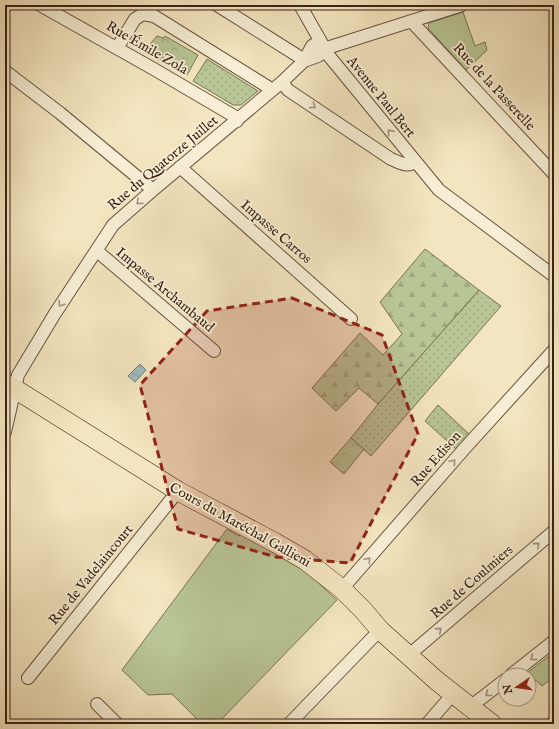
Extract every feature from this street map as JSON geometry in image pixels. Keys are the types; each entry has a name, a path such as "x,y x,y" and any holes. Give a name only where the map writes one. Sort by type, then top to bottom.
{"main road":[{"name":"Cours du Maréchal Gallieni","path":"10,387 178,491 293,553 319,571 342,589 380,630 454,694 492,724"}],"street":[{"name":"Rue Émile Zola","path":"40,5 234,116 237,121"},
{"path":"217,5 304,61"},
{"path":"300,5 323,46 330,47 462,5"},
{"path":"117,48 135,19 143,14 154,16 268,87 271,91"},
{"name":"Rue de la Passerelle","path":"412,22 554,174"},
{"name":"Rue du Quatorze Juillet","path":"5,432 10,387 54,315 113,225 282,82 304,61 312,46 323,46"},
{"name":"Avenue Paul Bert","path":"323,46 329,56 439,190 552,269"},
{"path":"5,71 60,113 153,190"},
{"path":"282,82 288,90 391,159 404,165 415,162"},
{"name":"Impasse Carros","path":"180,167 351,319"},
{"name":"Impasse Archambaud","path":"97,251 214,351"},
{"name":"Rue Edison","path":"342,589 554,350"},
{"name":"Rue de Vadelaincourt","path":"28,678 178,491"},
{"name":"Rue de Coulmiers","path":"409,655 554,531"},
{"path":"289,724 380,630"},
{"path":"521,667 554,641"},
{"path":"470,707 497,686"},
{"path":"427,724 454,694"},
{"path":"97,704 117,724"}],"highlighted area":[{"path":"292,298 382,335 418,434 350,563 276,557 178,529 140,385 207,311"}],"green space":[{"path":"463,12 475,46 485,42 487,50 466,70 428,28 429,23"},
{"path":"157,36 163,38 165,36 198,55 187,75 153,56 155,53 151,49 151,43"},
{"path":"207,59 258,91 241,105 233,105 193,81"},
{"path":"425,249 479,290 378,404 359,388 336,411 312,388 360,333 383,355 402,334 380,302"},
{"path":"479,290 501,306 371,456 351,438 378,404"},
{"path":"438,405 469,434 456,449 425,421"},
{"path":"351,438 364,449 344,474 330,462"},
{"path":"227,529 239,536 241,534 291,561 313,578 337,600 217,724 202,724 172,694 148,695 122,670"},
{"path":"554,652 554,677 542,686 537,682 537,667 535,667"}],"water":[{"path":"140,364 146,370 135,382 128,376"}]}
